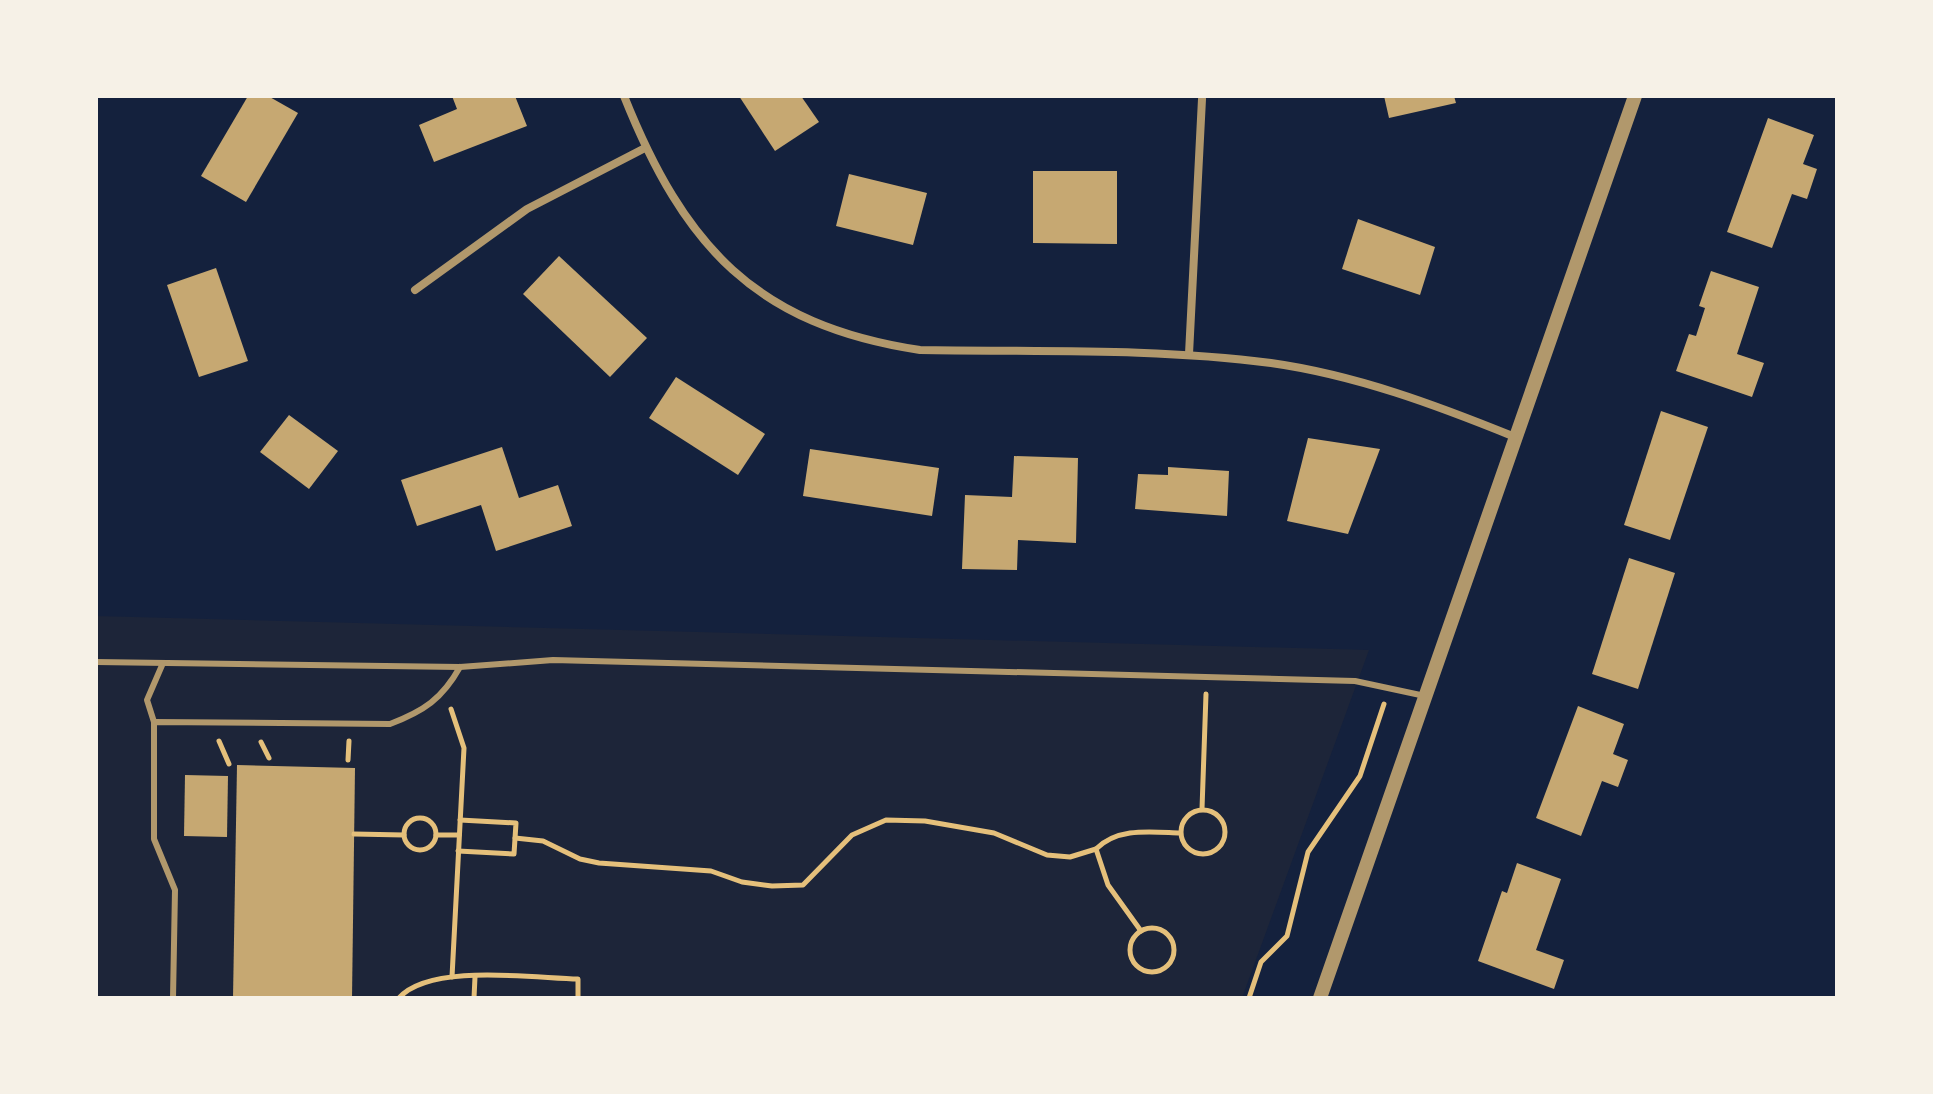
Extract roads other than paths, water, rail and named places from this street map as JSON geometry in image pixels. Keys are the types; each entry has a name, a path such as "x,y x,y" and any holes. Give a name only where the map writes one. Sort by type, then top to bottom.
{"street":[{"path":"624,96 645,148 676,206 717,258 769,299 829,330 876,344 920,350 1189,354 1274,363 1355,380 1435,404 1515,437"},
{"path":"1320,998 1635,96"},
{"path":"1189,354 1202,99"},
{"path":"415,290 527,209 645,148"}],"lane":[{"path":"96,662 460,667 553,660 1355,681 1425,696"},
{"path":"163,663 147,700 154,722 154,839 175,890 173,998"},
{"path":"154,722 390,724 421,712 446,693 460,667"}]}
